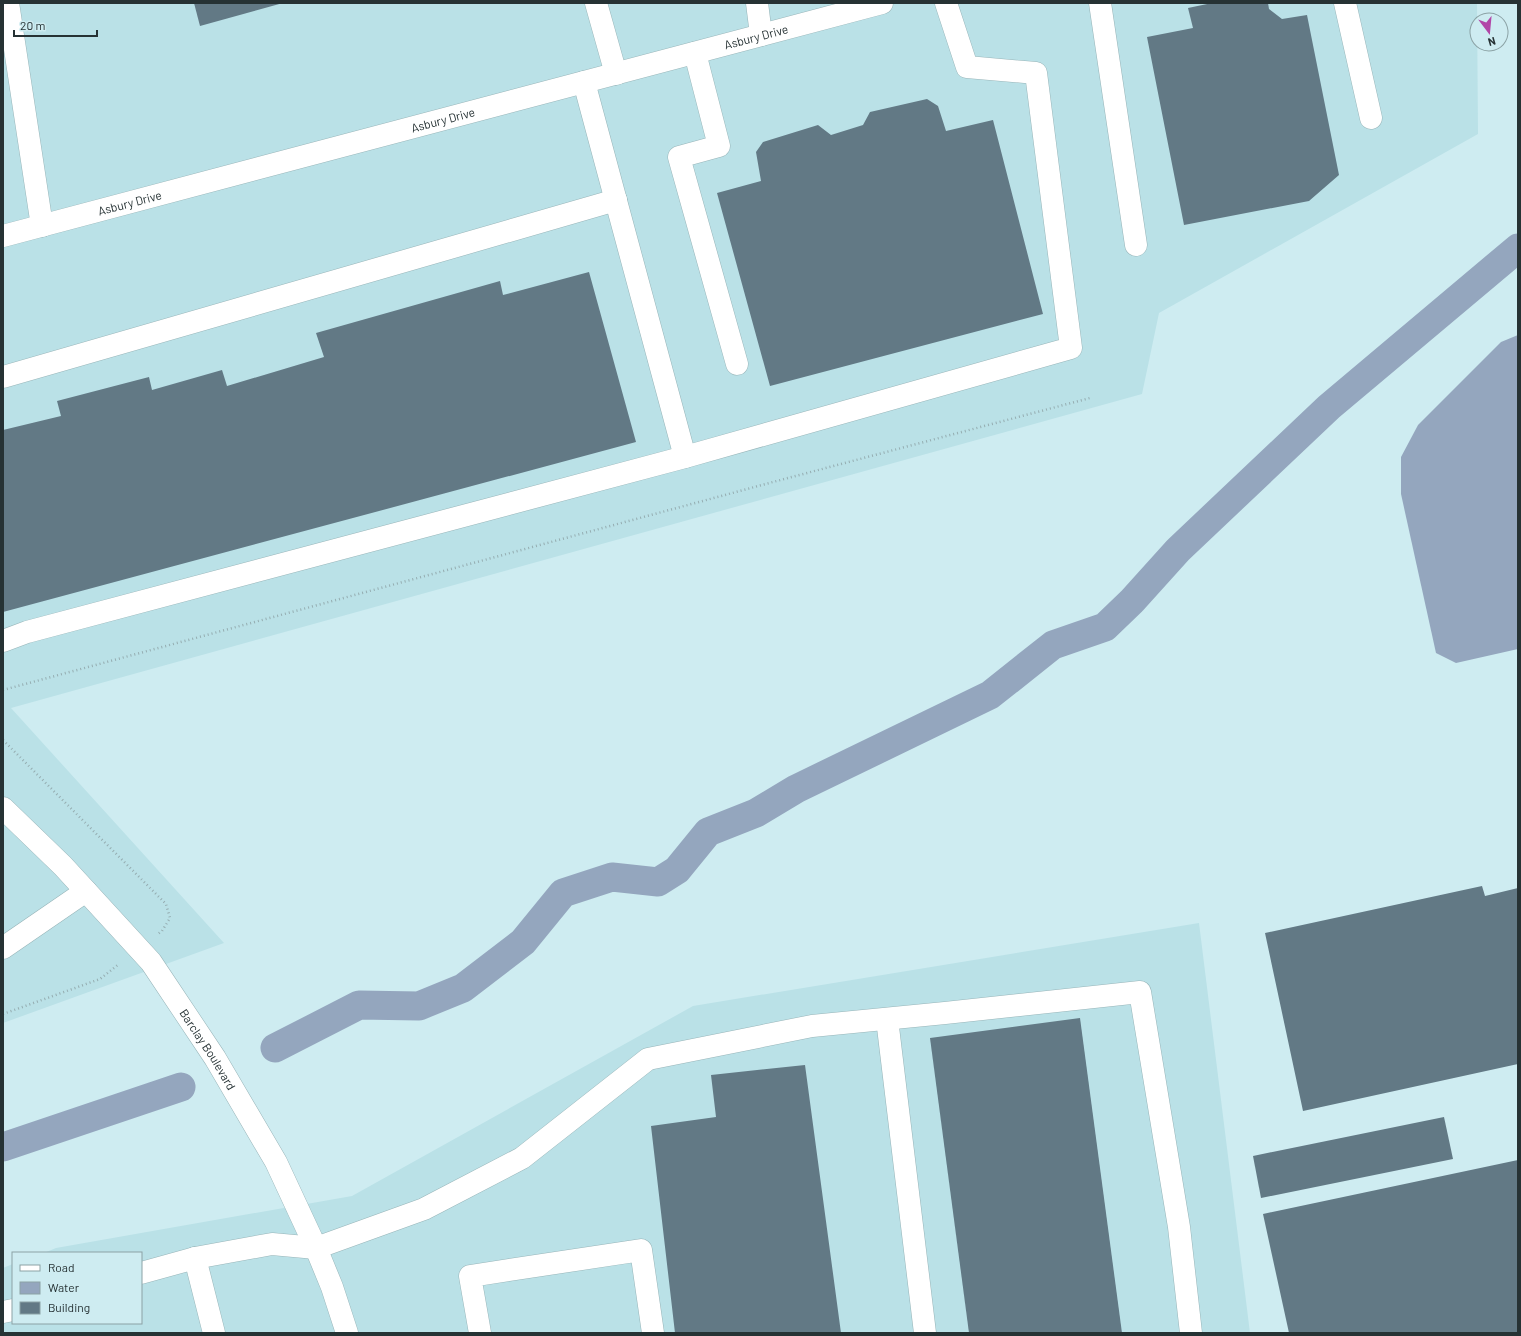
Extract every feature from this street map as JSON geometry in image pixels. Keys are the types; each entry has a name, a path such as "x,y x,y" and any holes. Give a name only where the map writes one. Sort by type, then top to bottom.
{"street":[{"path":"8,3 42,226"},
{"path":"596,3 616,74"},
{"path":"758,3 761,35"},
{"name":"Asbury Drive","path":"3,236 882,3"},
{"path":"3,641 27,632 685,457 1071,348 1036,73 967,67 946,3"},
{"path":"1100,3 1136,245"},
{"path":"1345,3 1371,118"},
{"path":"695,52 719,146 679,157 737,364"},
{"path":"584,82 685,457"},
{"path":"3,377 616,200"},
{"name":"Barclay Boulevard","path":"3,808 63,866 151,962 215,1058 276,1162 316,1248 332,1287 347,1333"},
{"path":"3,948 86,891"},
{"path":"142,1273 195,1258 272,1244 316,1248 424,1209 522,1158 648,1059 812,1026 1140,992 1179,1227 1192,1333"},
{"path":"887,1019 925,1333"},
{"path":"480,1333 470,1276 641,1250 653,1333"},
{"path":"195,1258 214,1333"}],"path":[{"path":"3,690 1090,398"},
{"path":"3,740 166,904 170,918 162,930"},
{"path":"3,1014 100,979 120,964"}],"shaded area":[{"path":"3,3 1477,3 1477,12 1469,12 1469,52 1477,52 1478,134 1159,313 1142,394 11,708 224,943 3,1023"},
{"path":"1199,923 1250,1333 3,1333 3,1268 12,1264 12,1324 142,1324 142,1252 46,1252 56,1248 352,1196 693,1006"}],"water":[{"path":"1518,335 1518,649 1456,663 1436,653 1401,494 1401,457 1418,425 1501,342"}],"building":[{"path":"194,3 283,3 200,26"},
{"path":"1212,3 1268,3 1269,9 1282,19 1307,15 1339,175 1309,201 1184,225 1147,37 1193,28 1188,8"},
{"path":"927,99 938,106 946,131 993,120 1043,314 770,386 717,193 761,181 756,152 763,142 818,125 831,135 863,125 870,112"},
{"path":"589,272 636,442 3,612 3,430 61,416 57,401 149,377 152,390 222,370 227,386 324,357 316,333 500,281 503,295"},
{"path":"1482,886 1485,896 1518,888 1518,1064 1303,1111 1265,933"},
{"path":"1080,1018 1122,1333 969,1333 930,1038"},
{"path":"805,1065 841,1333 675,1333 651,1126 716,1117 711,1075"},
{"path":"1444,1117 1453,1159 1261,1198 1253,1156"},
{"path":"1518,1160 1518,1333 1289,1333 1263,1214"}],"waterway":[{"path":"275,1048 359,1005 419,1006 463,988 523,942 563,893 612,877 658,882 677,870 708,832 756,813 796,789 990,695 1053,645 1105,627 1132,601 1178,550 1329,407 1518,248"},
{"path":"3,1147 181,1087"}]}
